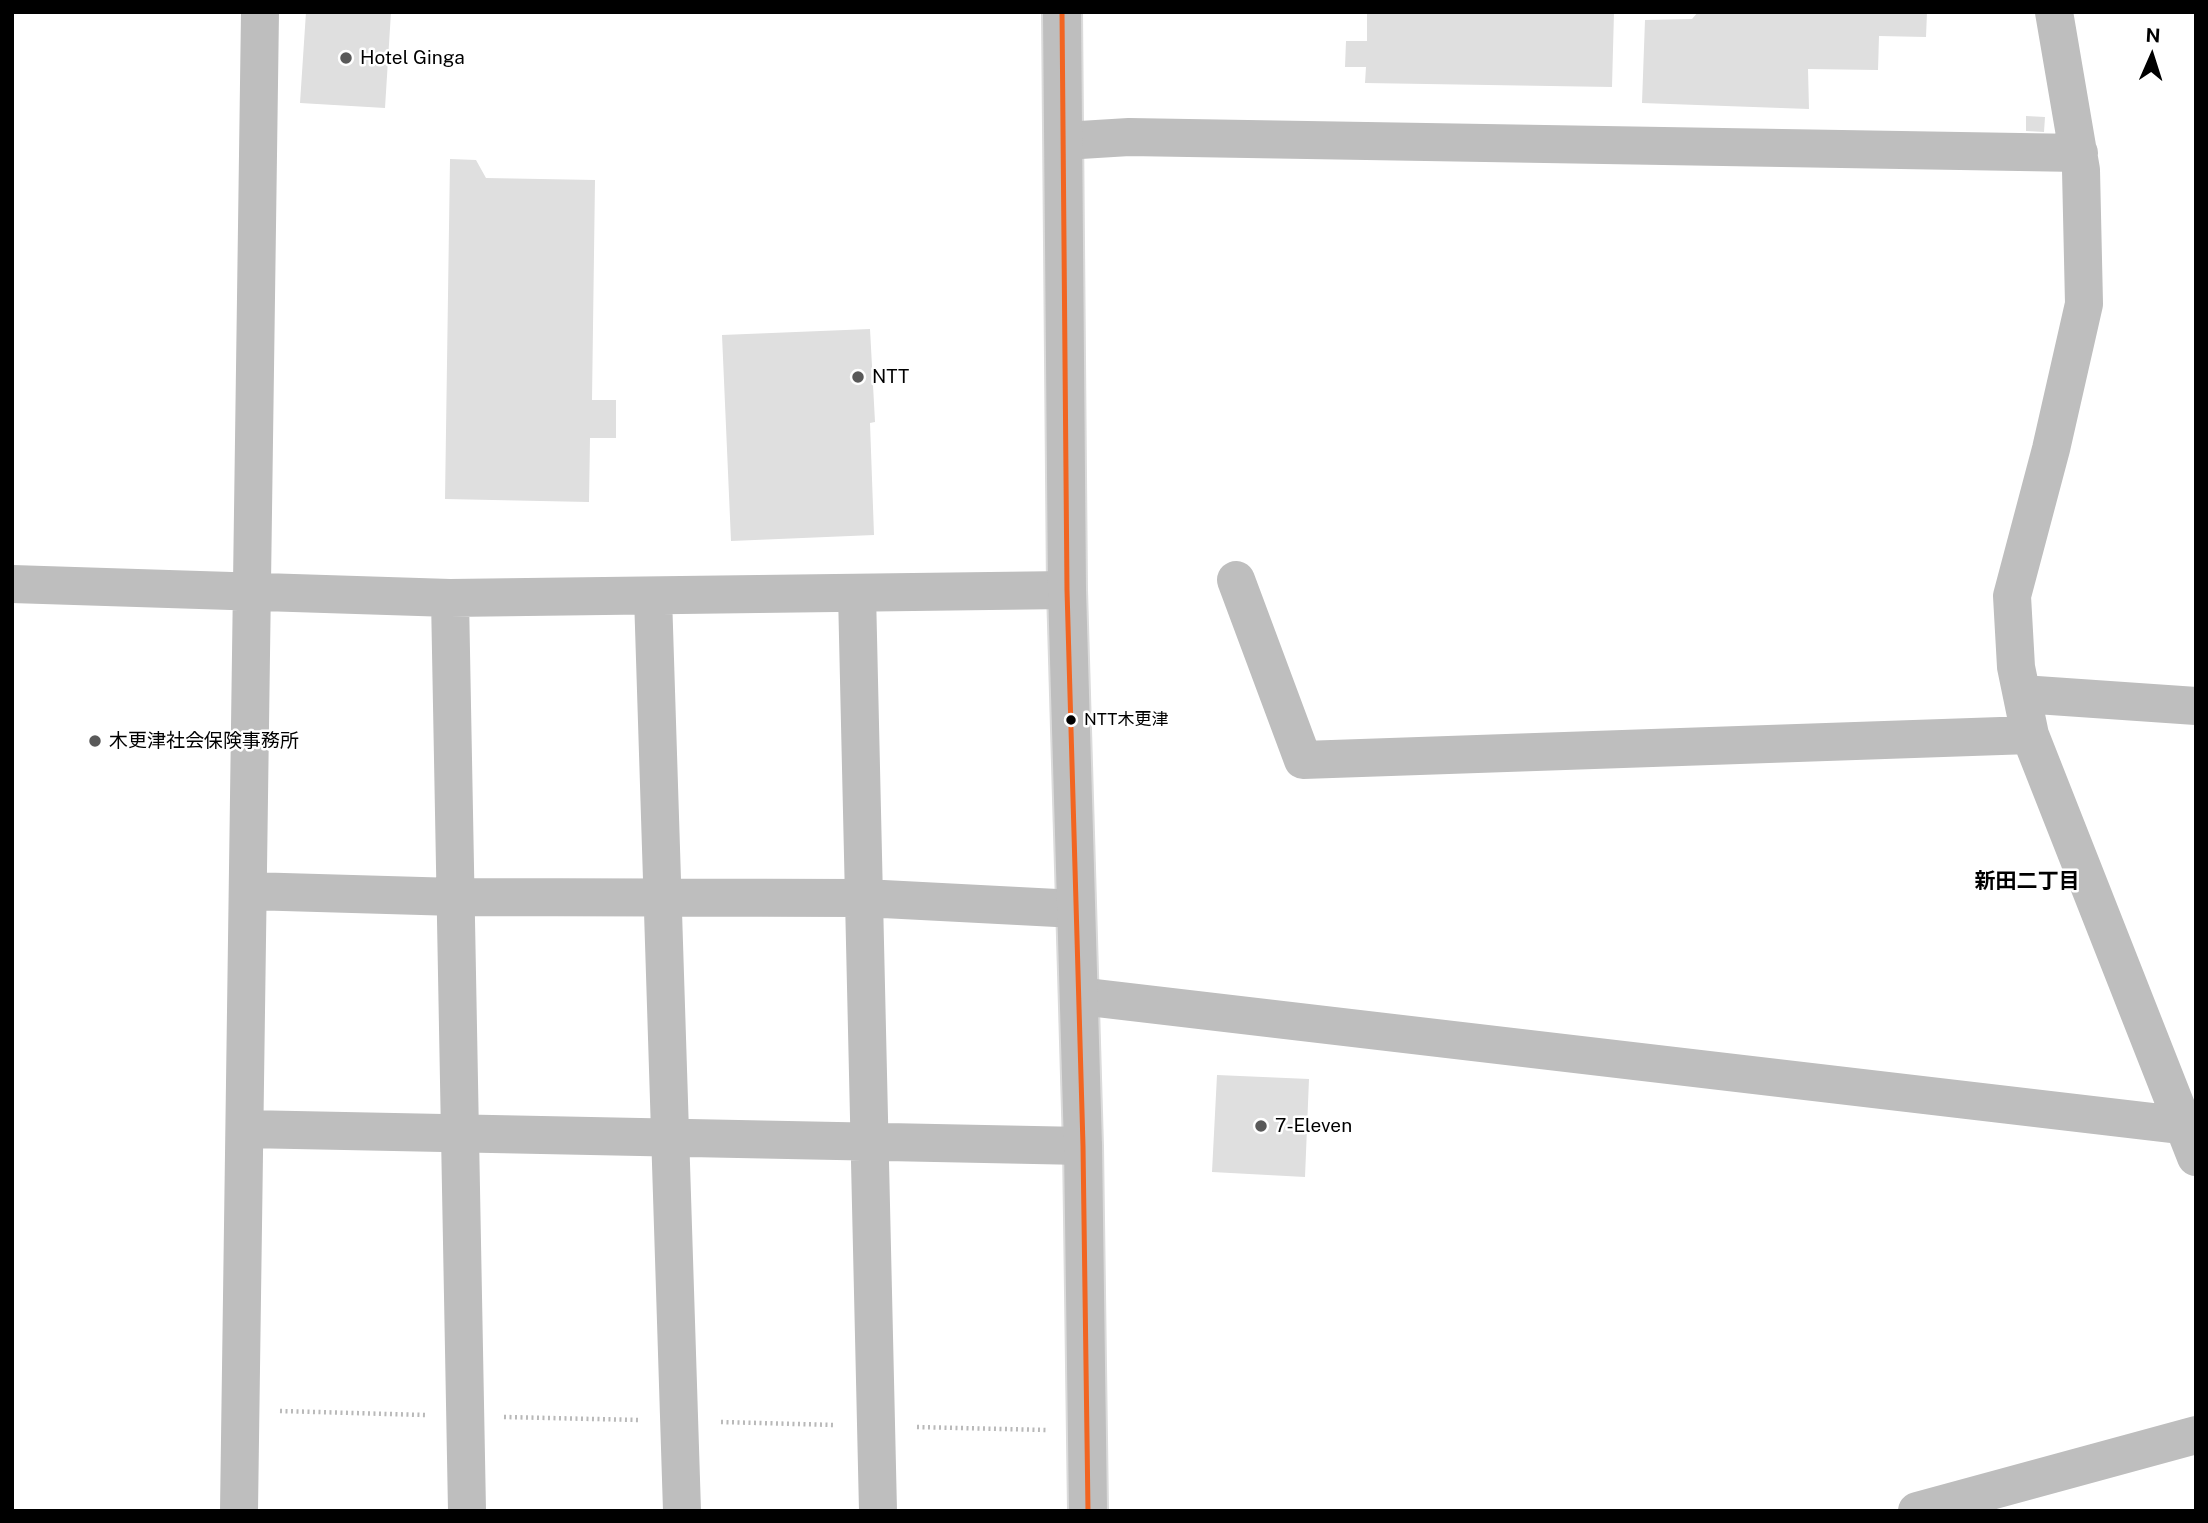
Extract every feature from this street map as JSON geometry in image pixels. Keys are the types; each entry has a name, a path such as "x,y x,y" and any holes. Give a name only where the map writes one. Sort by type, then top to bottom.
{"street":[{"path":"239,1511 254,592 260,12"},
{"path":"1062,12 1067,590 1083,1146 1088,1511"},
{"path":"1079,996 2192,1136 2030,735 2016,667 2012,596 2051,449 2084,304 2079,153 2054,12"},
{"path":"1064,141 1129,137 2079,153"},
{"path":"1236,580 1303,761 2030,735"},
{"path":"12,584 450,598 1067,590"},
{"path":"857,593 878,1511"},
{"path":"653,596 682,1511"},
{"path":"450,598 467,1511"},
{"path":"2022,694 2196,706"},
{"path":"249,891 456,897 663,895 864,898 1076,909"},
{"path":"246,1129 1083,1146"},
{"path":"1917,1511 2196,1435"}],"building":[{"name":"Hotel Ginga","path":"306,12 391,12 385,108 300,103"},
{"path":"1367,12 1614,12 1612,87 1365,83 1366,67 1345,67 1346,41 1367,41"},
{"path":"1698,12 1927,12 1926,37 1879,36 1878,70 1808,69 1809,109 1642,103 1645,20 1692,19"},
{"path":"2026,116 2045,117 2044,132 2026,131"},
{"path":"450,159 476,160 486,178 595,180 592,400 616,400 616,438 590,438 589,502 445,499"},
{"path":"870,329 875,422 870,423 874,535 731,541 722,335"},
{"name":"7-Eleven","path":"1217,1075 1309,1079 1305,1177 1212,1172"}],"transit line":[{"path":"1062,12 1067,590 1083,1146 1088,1511"}],"place":[{"name":"Hotel Ginga","path":"346,58"},
{"name":"NTT","path":"858,377"},
{"name":"NTT木更津","path":"1071,720"},
{"name":"木更津社会保険事務所","path":"95,741"},
{"name":"7-Eleven","path":"1261,1126"}],"district":[{"name":"新田二丁目","path":"2027,882"}]}
